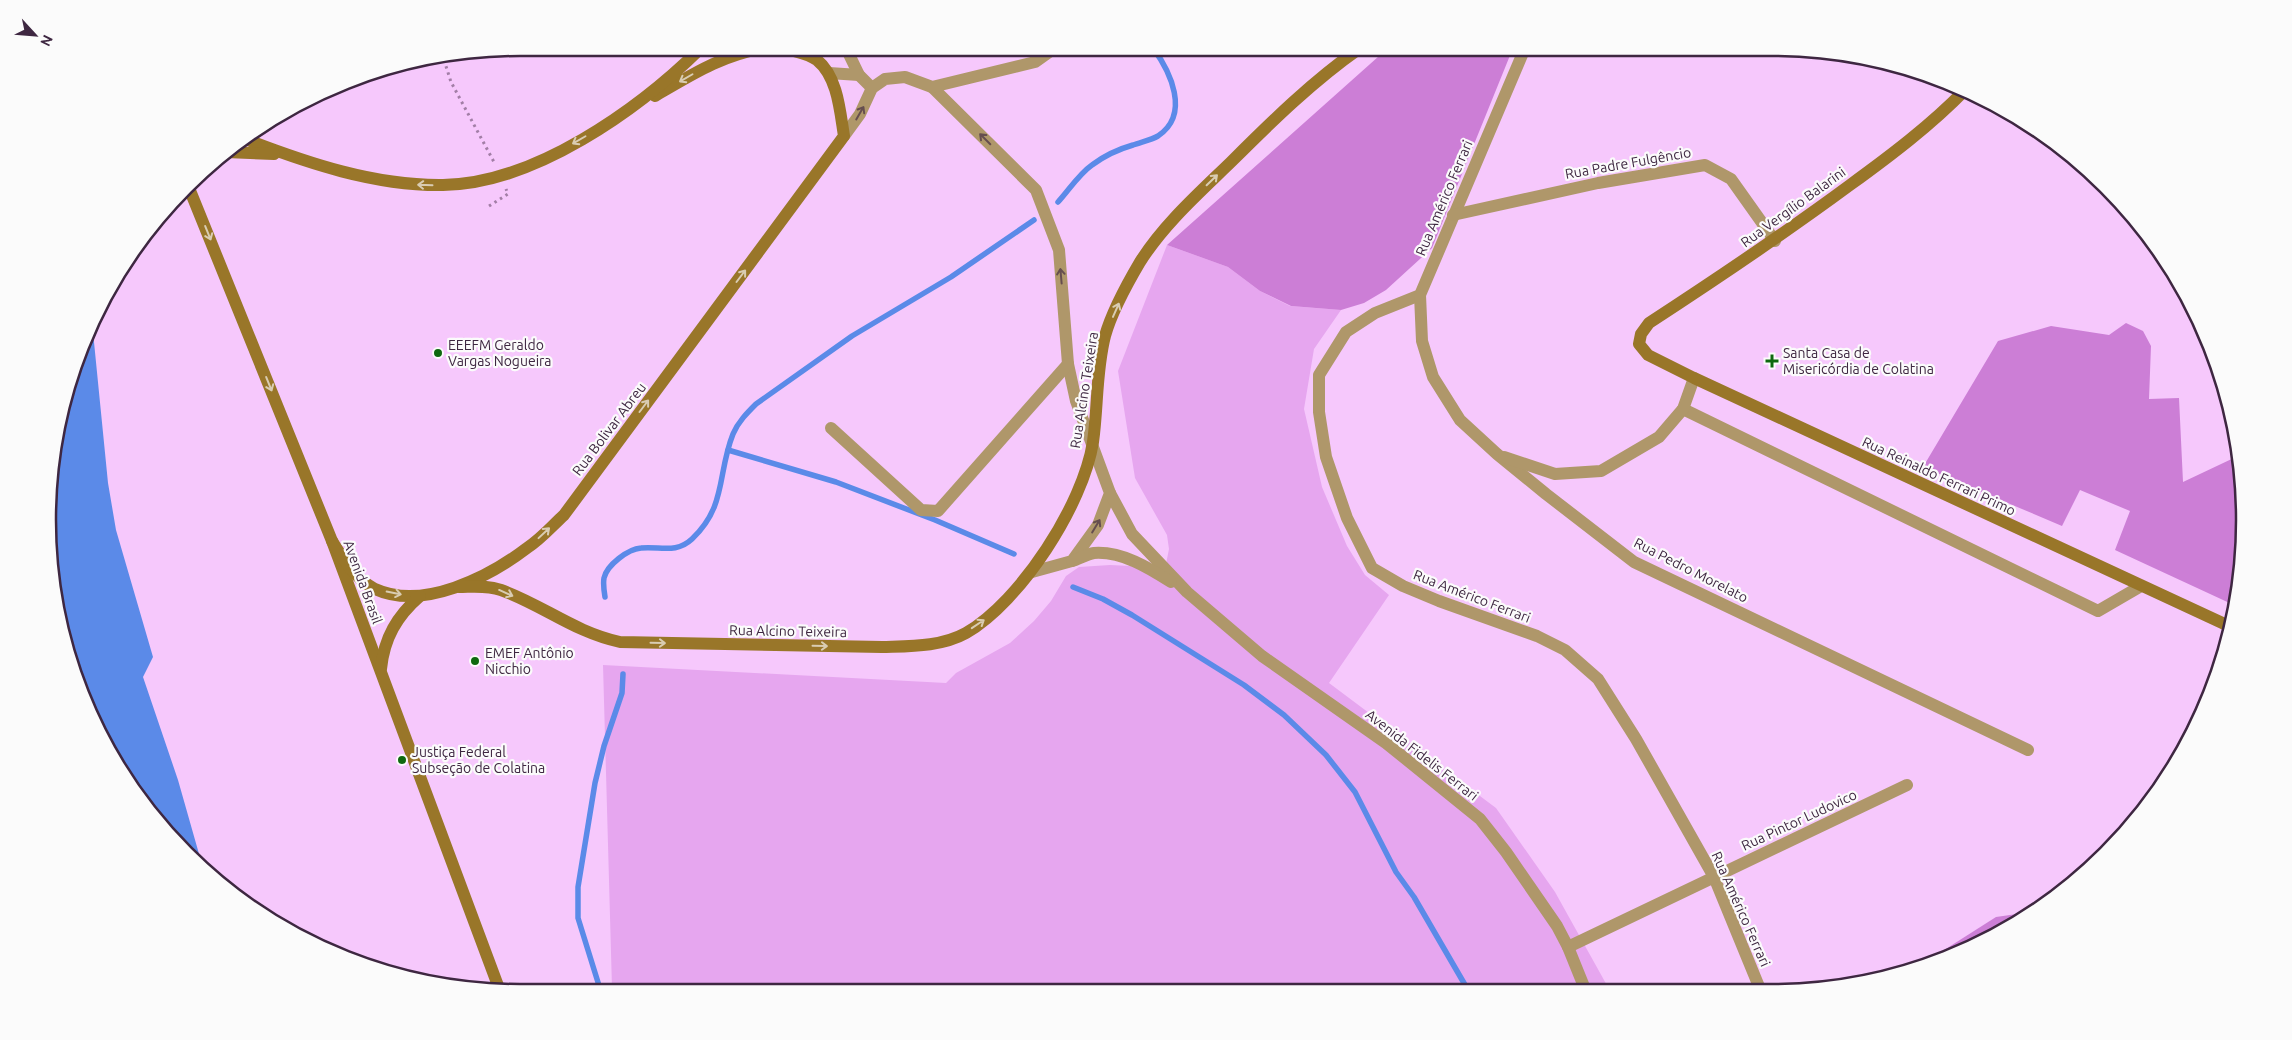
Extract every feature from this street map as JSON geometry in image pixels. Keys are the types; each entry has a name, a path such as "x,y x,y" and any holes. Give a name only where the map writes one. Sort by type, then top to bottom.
{"main road":[{"path":"610,123 657,88 692,56"},
{"path":"252,142 284,154 369,178 408,184 444,185 469,183 522,168 564,150 712,62 730,56"},
{"path":"805,56 816,60 829,73 838,100 844,136"},
{"name":"Rua Alcino Teixeira","path":"459,587 482,586 500,590 579,630 620,642 882,648 918,646 964,634 986,619 1009,598 1032,572 1069,510 1093,443 1095,409 1105,336 1141,262 1185,206 1308,88 1350,56"},
{"name":"Rua Vergílio Balarini","path":"1639,344 1641,334 1649,323 1775,241 1882,162 1959,96"},
{"name":"Rua Bolivar Abreu","path":"332,542 351,569 376,589 401,595 420,596 459,587 508,562 530,547 564,514 844,136"},
{"path":"237,152 284,154"},
{"name":"Avenida Brasil","path":"192,192 332,542 497,983"},
{"name":"Rua Reinaldo Ferrari Primo","path":"1639,344 1648,355 1694,378 2224,624"},
{"path":"380,674 384,647 395,622 406,608 420,596"}],"street":[{"path":"850,56 859,75 872,88"},
{"path":"844,136 860,114 872,88 885,79 905,77 932,87 1035,62 1042,56"},
{"name":"Rua Américo Ferrari","path":"1521,56 1420,296 1375,313 1346,332 1319,375 1319,412 1326,457 1347,518 1372,568 1403,586 1430,598 1551,643 1565,650 1598,679 1636,739 1714,877 1758,984"},
{"path":"829,73 859,75"},
{"name":"Avenida Fidelis Ferrari","path":"932,87 1036,190 1059,250 1068,364 1076,401 1110,493 1132,534 1187,592 1262,656 1386,743 1480,819 1506,852 1547,911 1568,947 1582,984"},
{"name":"Rua Padre Fulgêncio","path":"1453,215 1598,183 1705,165 1732,179 1775,241"},
{"name":"Rua Pedro Morelato","path":"1420,296 1422,342 1433,377 1460,420 1497,454 1634,562 2028,750"},
{"path":"831,428 922,510 938,511 1068,364"},
{"path":"1497,454 1556,474 1601,472 1659,437 1683,409 1694,378"},
{"path":"1683,409 2098,611 2141,586"},
{"path":"1072,561 1098,525 1110,493"},
{"name":"Avenida Fidelis Ferrari","path":"1032,572 1094,553 1124,557 1154,571 1187,592"},
{"name":"Rua Pintor Ludovico","path":"1568,947 1907,786"}],"path":[{"path":"445,62 451,82 488,148"},
{"path":"490,206 508,194"}],"shaded area":[{"path":"1379,56 1510,56 1432,248 1386,290 1364,303 1341,310 1291,306 1260,291 1228,267 1167,245"},
{"path":"1167,245 1228,267 1260,291 1290,306 1341,310 1314,349 1304,409 1322,487 1347,546 1365,575 1389,595 1329,683 1496,808 1555,892 1606,984 612,984 603,665 946,683 956,673 1010,643 1034,621 1051,601 1066,576 1079,567 1110,565 1151,567 1166,564 1169,549 1167,535 1135,478 1118,371"},
{"path":"2126,323 2143,331 2151,346 2149,399 2179,398 2183,482 2232,459 2236,520 2235,550 2228,602 2115,550 2130,511 2080,490 2062,526 1923,467 1998,341 2051,326 2109,335"},
{"path":"2017,914 1977,936 1945,950 1996,917"}],"water":[{"path":"94,339 108,483 116,530 153,657 143,677 178,780 199,855 171,826 152,802 118,752 104,725 81,669 65,610 60,581 56,520 60,459 72,400"}],"waterway":[{"path":"1058,202 1083,173 1097,162 1117,151 1158,136 1168,127 1174,116 1174,92 1166,68 1158,56"},
{"path":"605,597 604,578 609,568 619,558 636,549 674,548 686,544 703,527 716,502 733,434 746,414 756,404 852,336 951,277 1034,220"},
{"path":"728,450 836,482 935,520 1014,554"},
{"path":"1073,587 1103,599 1132,615 1244,685 1284,715 1326,755 1355,792 1396,872 1414,897 1465,984"},
{"path":"599,984 578,918 578,887 595,783 604,746 622,693 623,674"}],"place":[{"name":"EEEFM Geraldo Vargas Nogueira","path":"438,353"},
{"name":"Santa Casa de Misericórdia de Colatina","path":"1772,361"},
{"name":"EMEF Antônio Nicchio","path":"475,661"},
{"name":"Justiça Federal Subseção de Colatina","path":"402,760"}]}
